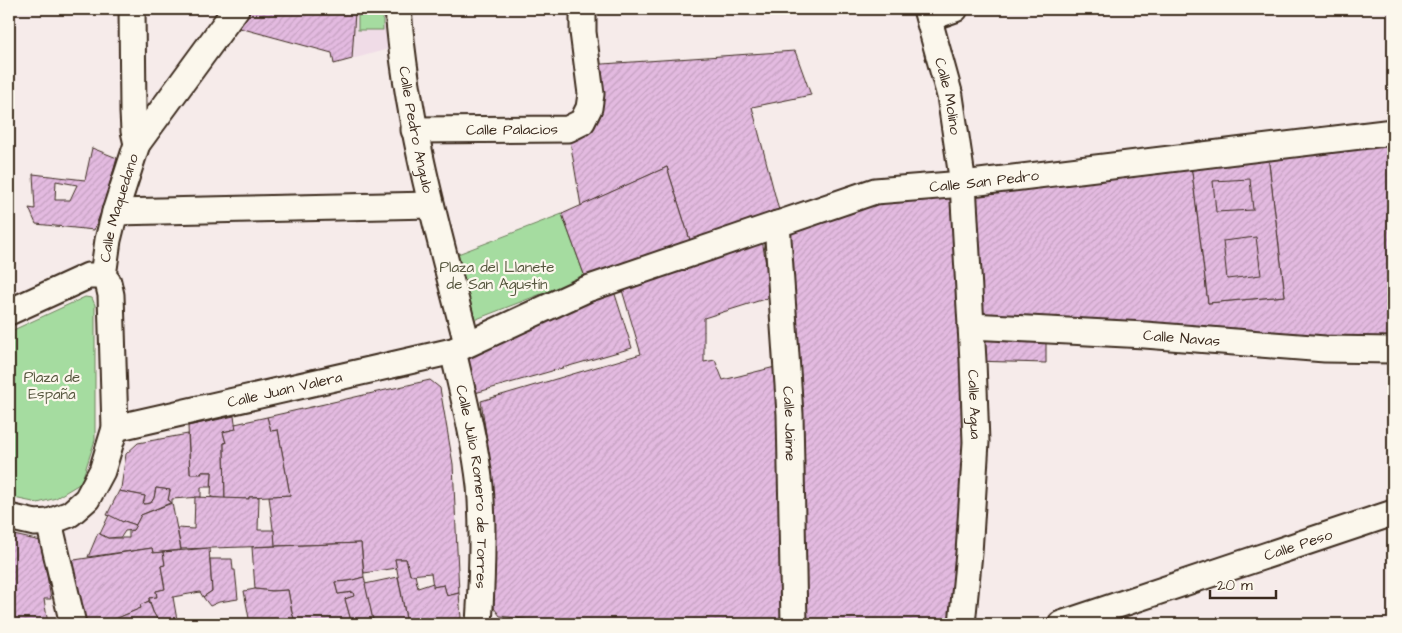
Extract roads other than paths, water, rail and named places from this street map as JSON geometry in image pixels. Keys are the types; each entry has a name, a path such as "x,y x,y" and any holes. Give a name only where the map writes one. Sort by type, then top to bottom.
{"street":[{"name":"Calle Maquedano","path":"103,276 114,212 137,144 133,112 132,9"},
{"path":"137,144 236,9"},
{"name":"Calle Pedro Angulo","path":"398,9 402,58 414,130 443,250 460,347"},
{"name":"Calle Palacios","path":"414,130 568,129 582,122 589,108 591,94 583,32 583,9"},
{"path":"928,13 955,9"},
{"name":"Calle Molino","path":"928,13 950,96 963,184"},
{"path":"133,112 141,116 150,117 160,114"},
{"name":"Calle San Pedro","path":"460,347 587,289 876,191 963,184 1393,132"},
{"name":"Calle Agua","path":"962,624 969,553 976,442 963,184"},
{"path":"114,212 431,205"},
{"name":"Calle Jaime","path":"777,224 790,414 794,624"},
{"path":"9,312 88,276 103,276 108,282 111,295 115,428 102,471 87,498 70,514 49,522 35,523 9,517"},
{"name":"Calle Navas","path":"971,326 1145,335 1325,348 1393,350"},
{"name":"Calle Juan Valera","path":"115,428 460,347"},
{"name":"Calle Julio Romero de Torres","path":"460,347 480,486 483,562 479,624"},
{"name":"Calle Peso","path":"1061,624 1393,513"},
{"path":"49,522 73,624"}],"park label":[{"name":"Plaza del Llanete de San Agustín","path":"497,276"},
{"name":"Plaza de España","path":"52,386"}]}
